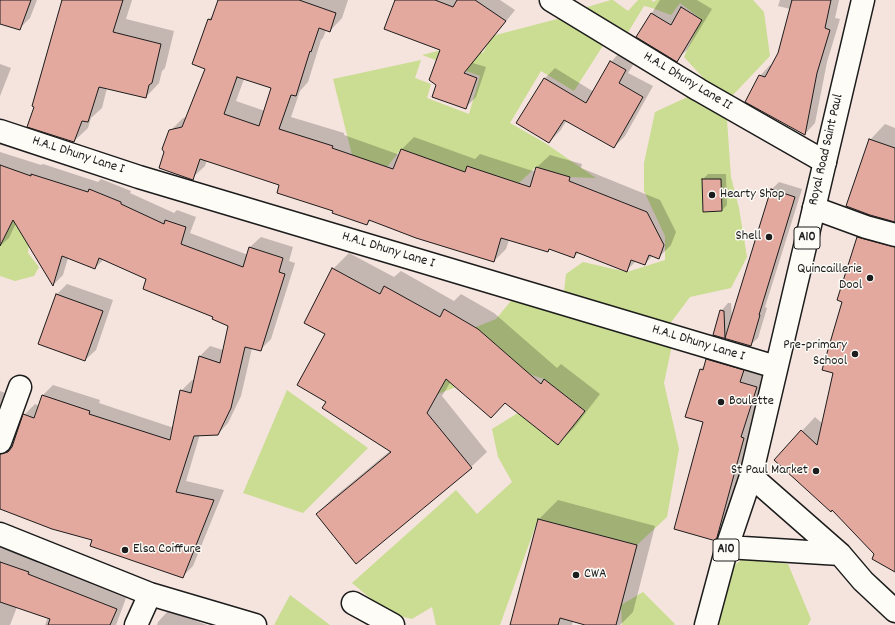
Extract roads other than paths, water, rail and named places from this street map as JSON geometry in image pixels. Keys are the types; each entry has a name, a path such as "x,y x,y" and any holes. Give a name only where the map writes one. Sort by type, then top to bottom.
{"street":[{"name":"H.A.L Dhuny Lane II","path":"551,0 699,90 825,162"},
{"name":"Royal Road Saint Paul","path":"706,625 727,547 751,476 863,0"},
{"name":"H.A.L Dhuny Lane I","path":"0,131 138,176 776,367"},
{"path":"814,208 866,227 895,235"},
{"path":"0,442 20,387"},
{"path":"751,476 840,554 863,581 895,611"},
{"path":"0,534 150,594 255,625"},
{"path":"727,547 840,554"},
{"path":"136,625 150,594"},
{"path":"353,603 393,625"}],"place":[{"name":"Hearty Shop","path":"712,195"},
{"name":"Shell","path":"769,237"},
{"name":"Quincaillerie Dool","path":"870,278"},
{"name":"Pre-primary School","path":"855,354"},
{"name":"Boulette","path":"721,402"},
{"name":"St Paul Market","path":"816,471"},
{"name":"Elsa Coiffure","path":"125,550"},
{"name":"CWA","path":"576,575"}]}
